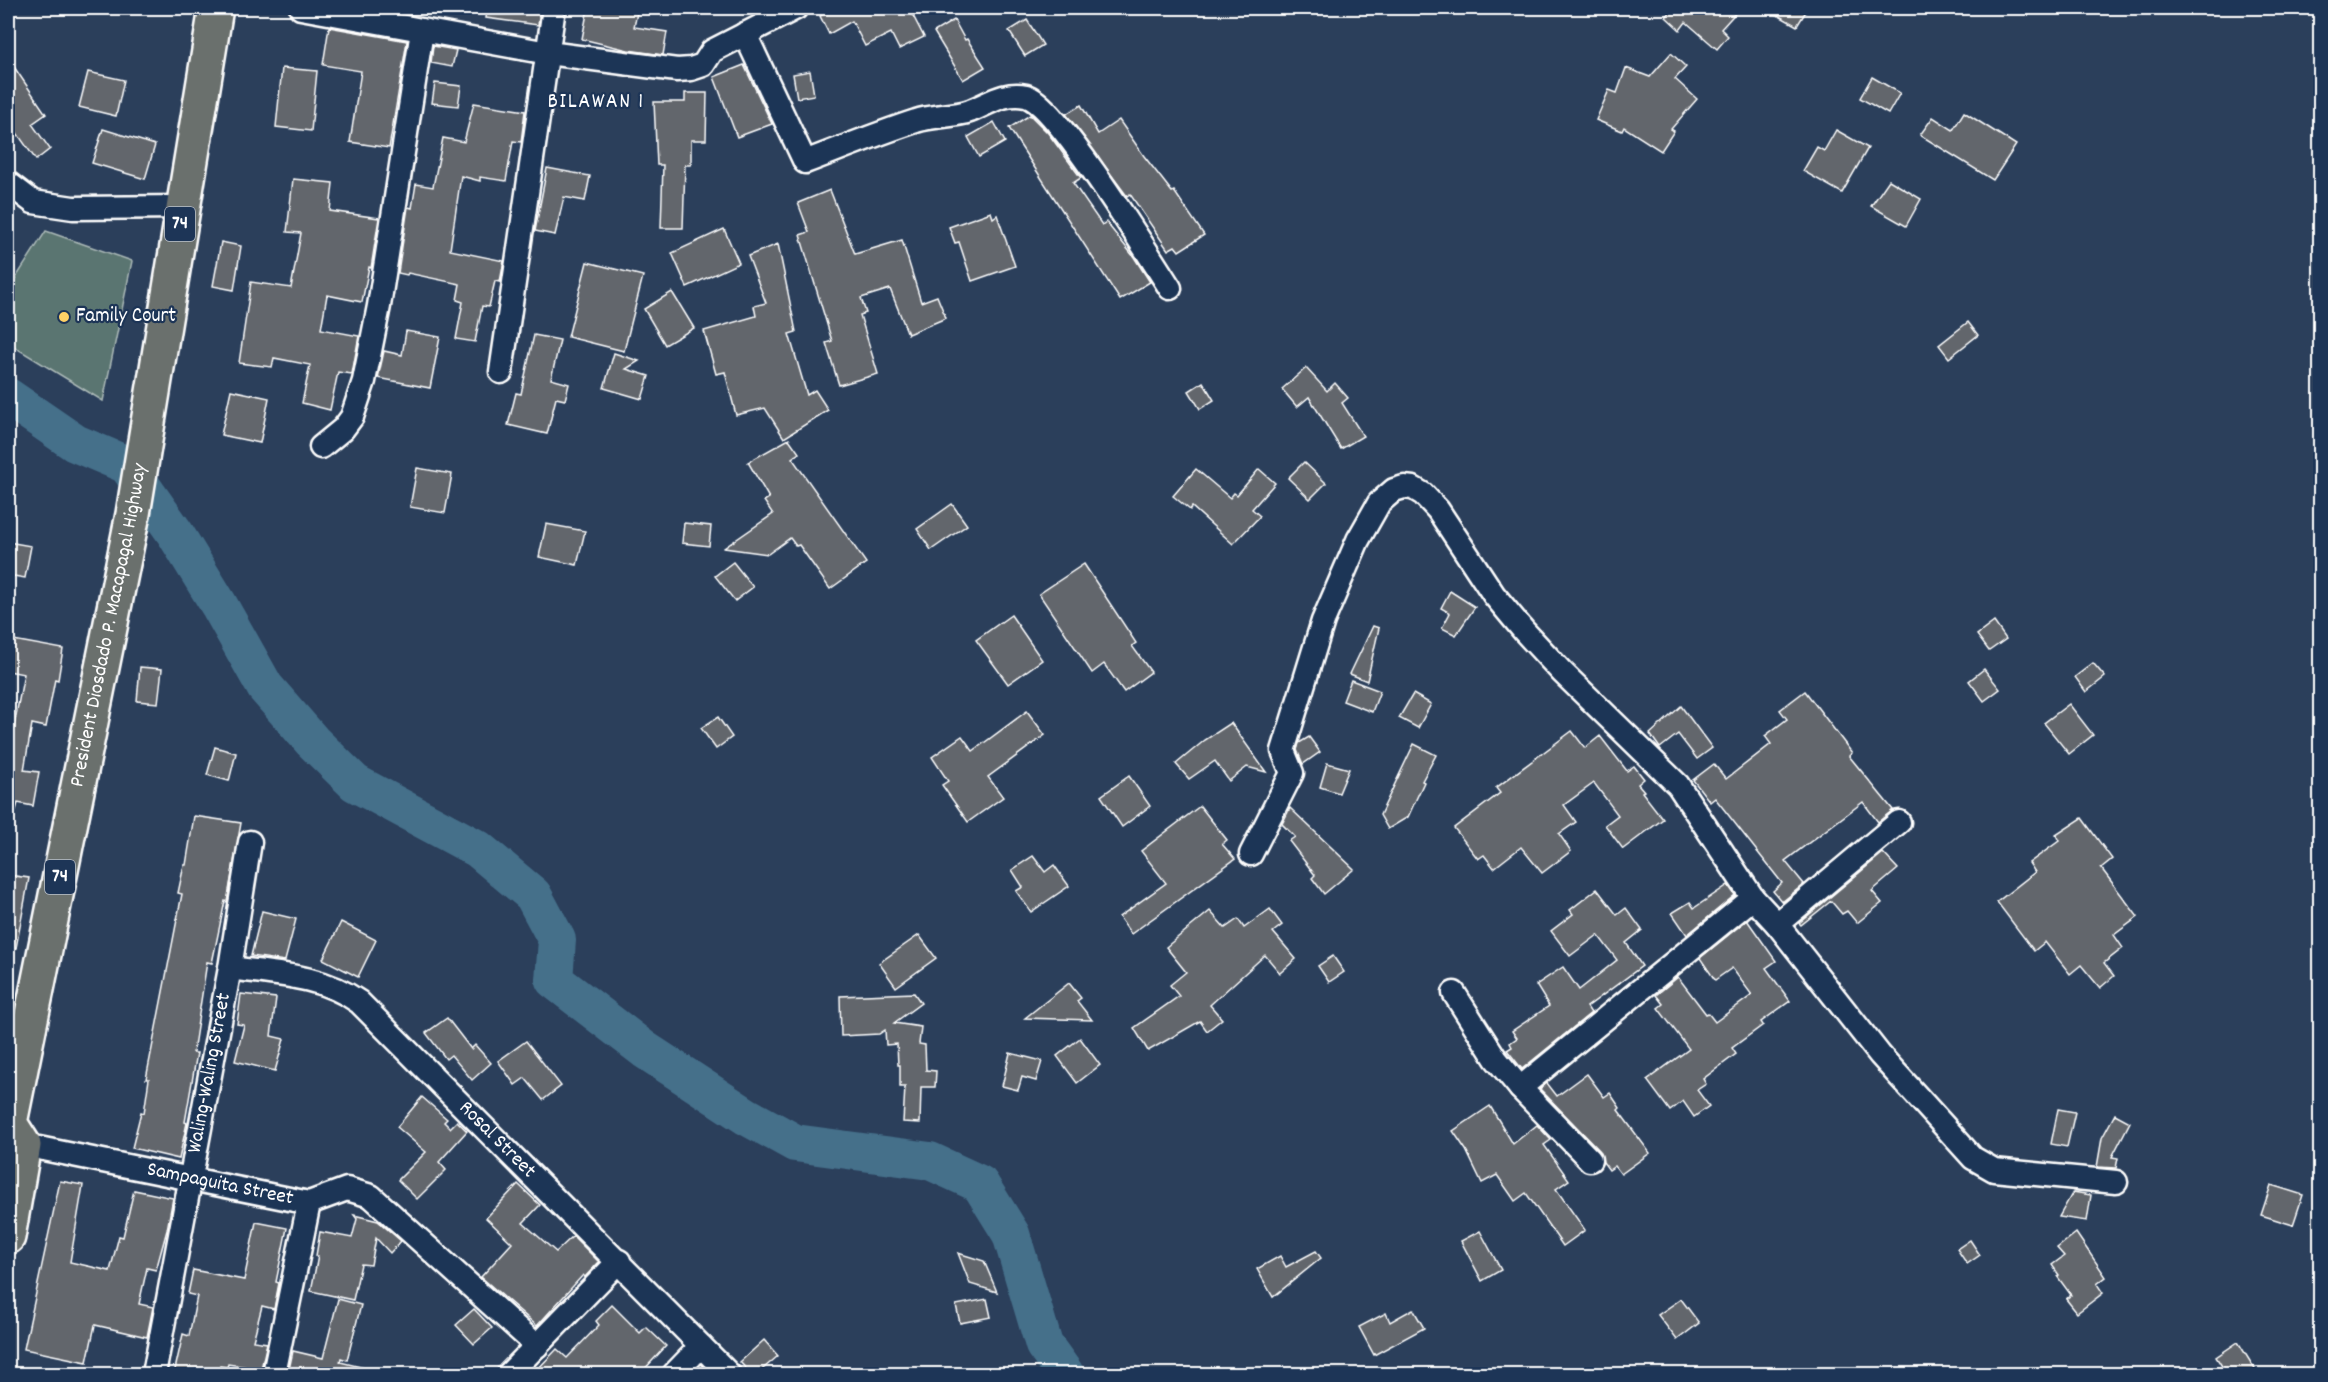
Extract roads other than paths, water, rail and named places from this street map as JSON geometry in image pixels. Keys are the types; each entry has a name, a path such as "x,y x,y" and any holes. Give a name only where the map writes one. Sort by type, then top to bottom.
{"highway":[{"name":"President Diosdado P. Macapagal Highway","path":"8,1237 14,1130 133,514 216,8"}],"street":[{"path":"301,8 548,53 677,70 703,65 712,51 796,8"},
{"path":"501,372 554,8"},
{"path":"321,447 343,429 352,417 364,381 379,306 422,31"},
{"path":"746,34 805,162 919,120 969,111 985,102 1002,97 1016,94 1029,96 1043,106 1093,171 1170,288"},
{"path":"8,183 33,202 63,206 183,207"},
{"path":"1251,854 1292,773 1283,751 1323,621 1358,540 1379,503 1394,490 1404,487 1423,494 1431,502 1494,594 1524,631 1562,672 1678,785 1752,898 1777,924 1880,1054 1973,1158 1994,1170 2116,1182"},
{"path":"1777,924 1899,822"},
{"name":"Waling-Waling Street","path":"154,1374 230,968 250,842"},
{"path":"1520,1088 1752,898"},
{"name":"Rosal Street","path":"230,968 325,983 344,991 360,1002 729,1374"},
{"path":"1454,993 1496,1059 1520,1088 1590,1160"},
{"name":"Sampaguita Street","path":"14,1130 189,1179 309,1203 346,1189 371,1196 537,1346"},
{"path":"274,1374 309,1203"},
{"path":"509,1374 619,1261"},
{"path":"674,1374 701,1346"}],"waterway":[{"path":"8,397 75,443 127,465 175,533 265,687 312,741 355,783 478,849 533,895 557,940 554,980 645,1050 746,1116 795,1143 930,1161 980,1184 1011,1234 1044,1345 1065,1374"}],"place":[{"name":"Family Court","path":"64,317"}],"district":[{"name":"BILAWAN 1","path":"596,102"}]}
